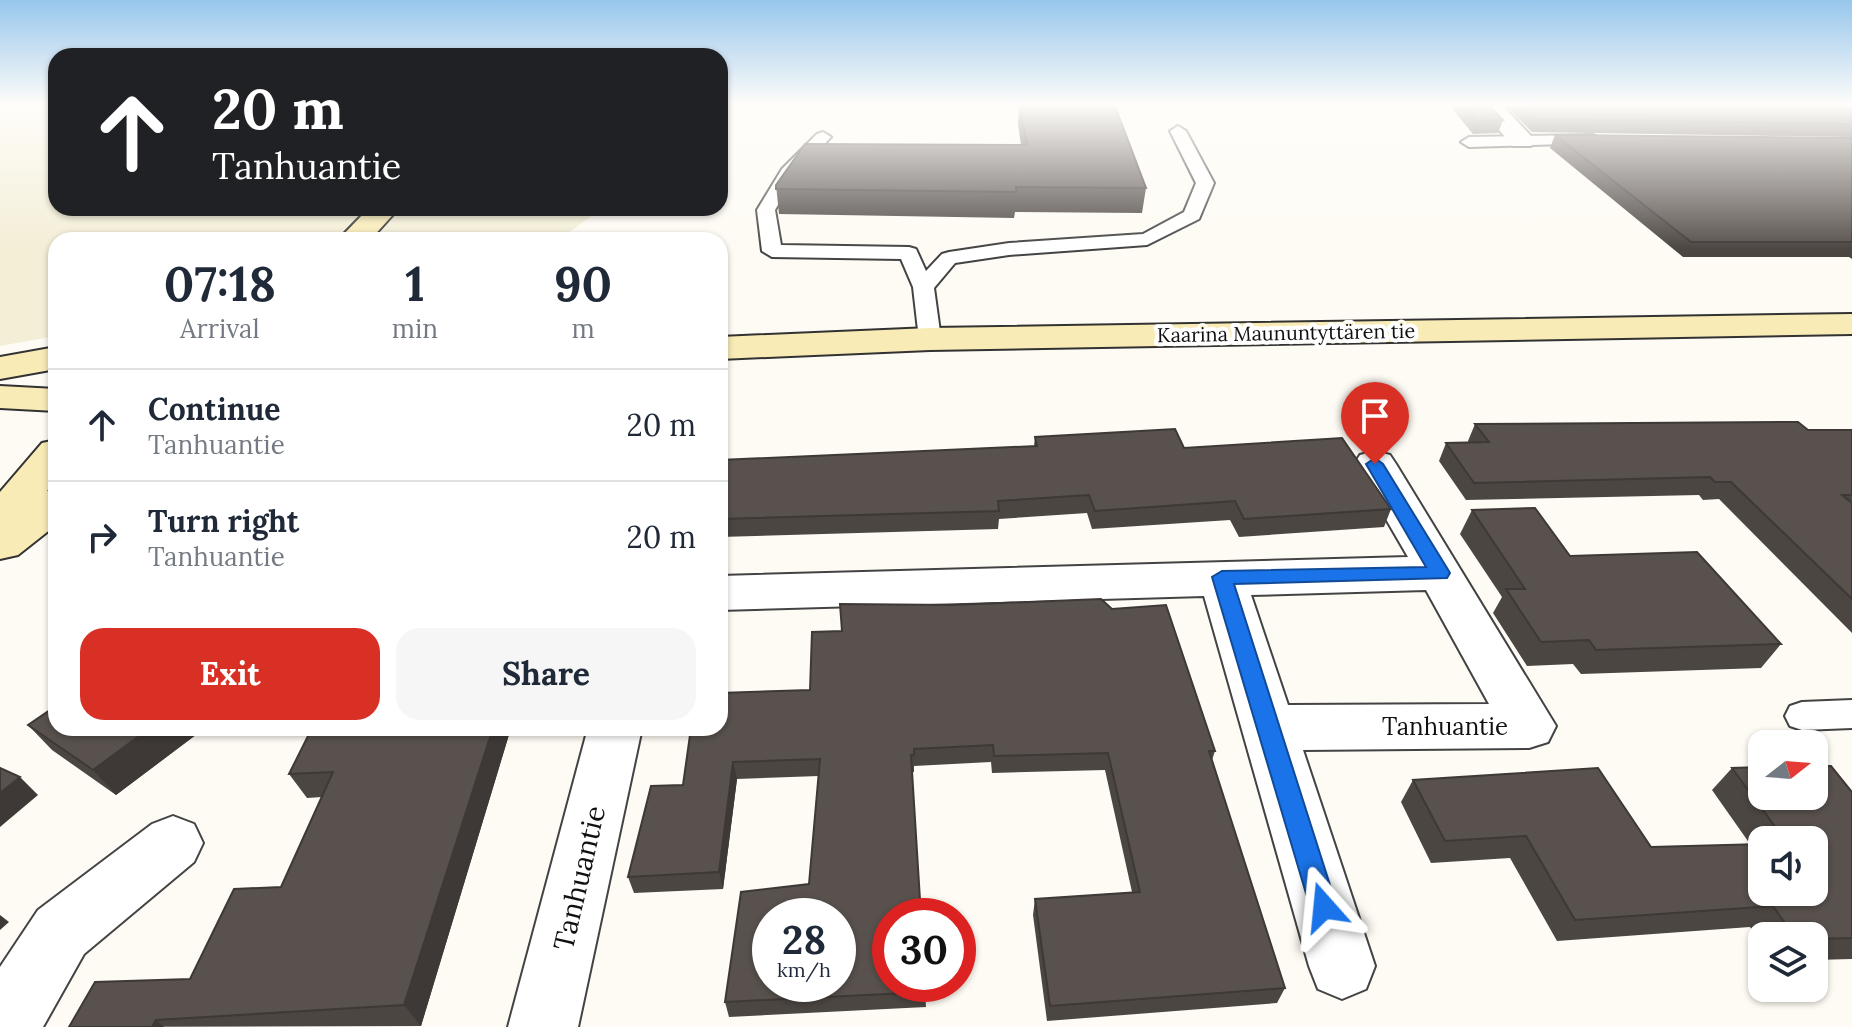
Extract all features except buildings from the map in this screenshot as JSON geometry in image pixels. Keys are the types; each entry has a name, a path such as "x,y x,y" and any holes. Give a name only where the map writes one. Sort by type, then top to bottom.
{"main road":[{"path":"361,232 377,216"},
{"name":"Kaarina Maununtyttären tie","path":"728,348 930,339 1852,324"},
{"path":"0,368 48,359"},
{"path":"0,397 48,400"},
{"path":"0,521 48,462"},
{"path":"0,545 48,509"}],"street":[{"path":"728,593 1440,573 1375,464"},
{"name":"Tanhuantie","path":"1268,728 1529,726 1440,573"},
{"path":"1222,577 1342,966"},
{"name":"Tanhuantie","path":"543,1027 613,736"},
{"path":"8,1027 5,1021 61,932 173,843"}],"lane":[{"path":"807,154 788,173 766,210 772,251 909,253 923,287 930,339"},
{"path":"923,287 949,258 1009,249 1147,239 1192,215 1205,183 1190,154"},
{"path":"1802,716 1852,714"}],"shaded area":[{"path":"0,154 48,154 48,216 591,216 570,232 48,232 48,337 0,346"}],"route":[{"path":"1324,907 1222,577 1440,573 1375,464"}]}
